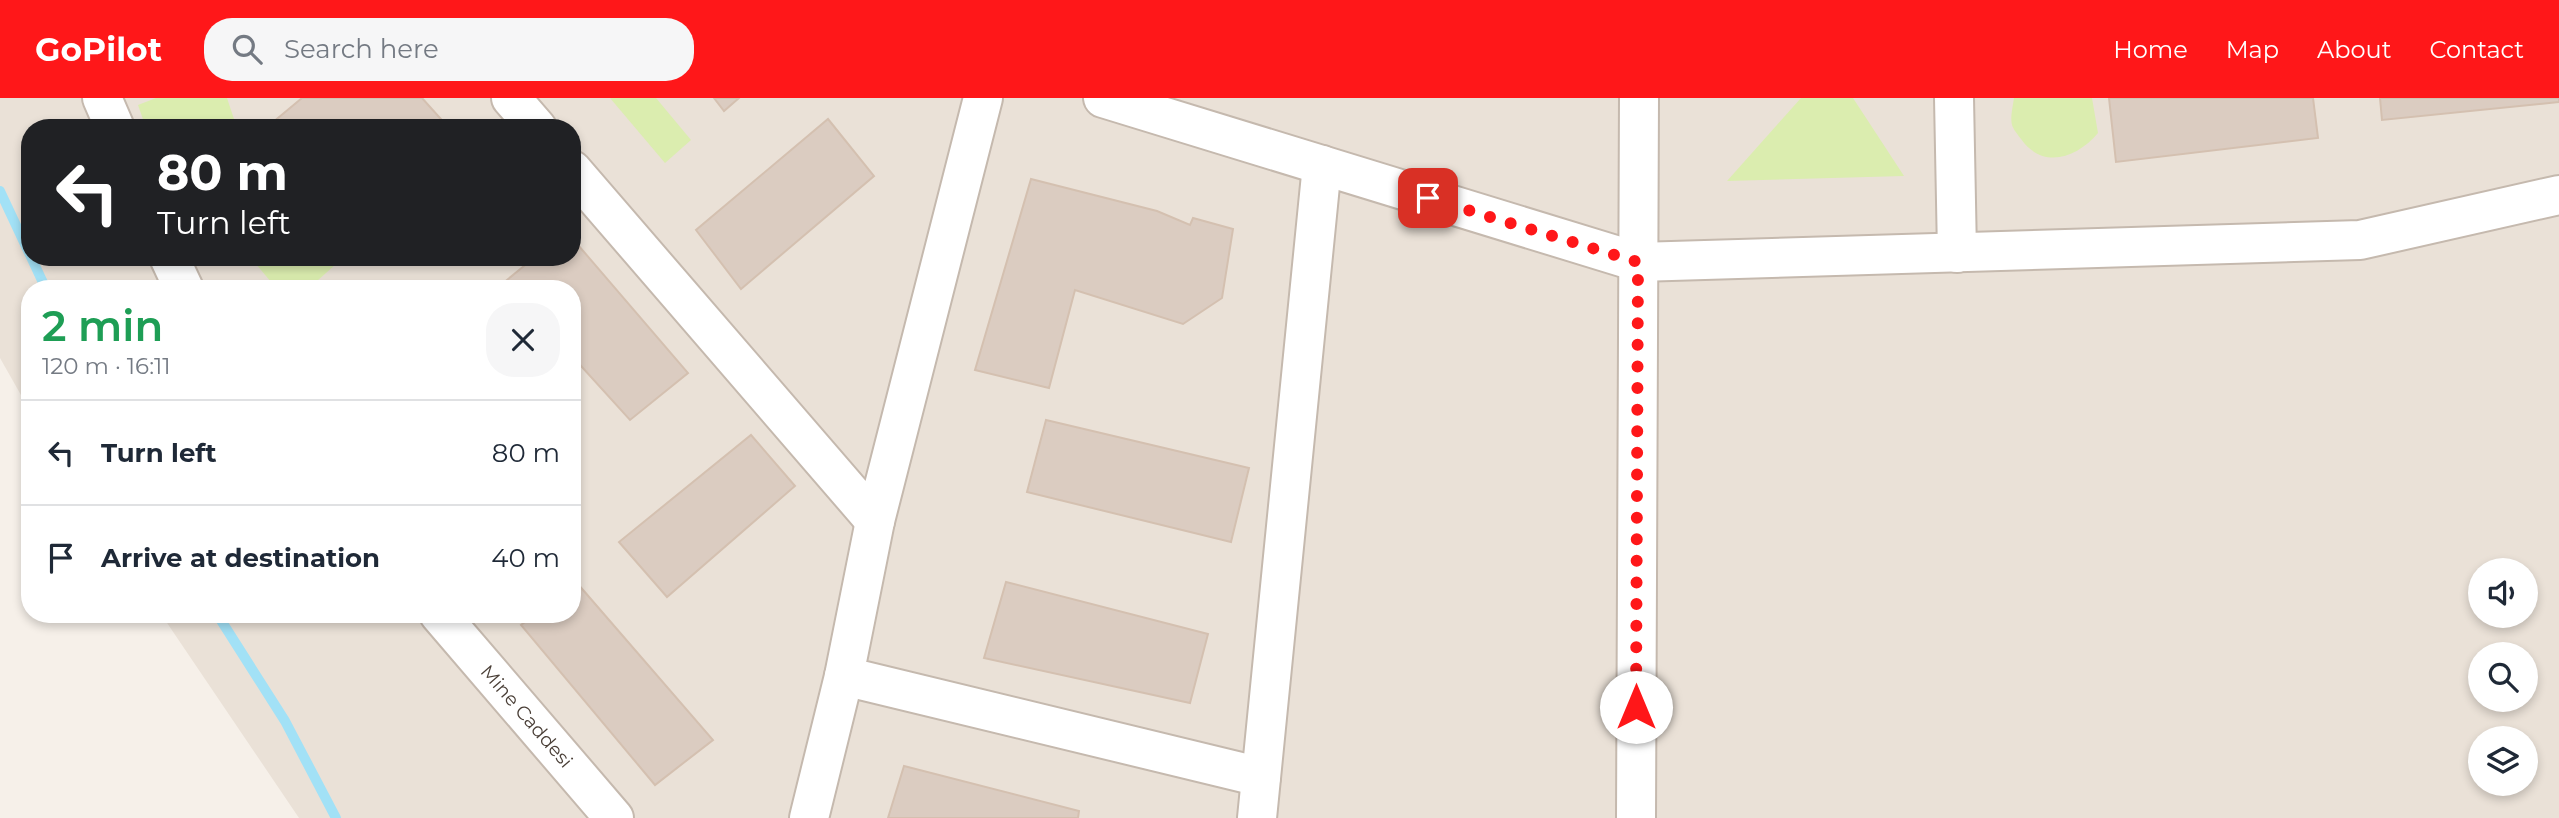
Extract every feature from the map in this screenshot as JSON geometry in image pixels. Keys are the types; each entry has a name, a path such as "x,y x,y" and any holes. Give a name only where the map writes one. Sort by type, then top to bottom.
{"street":[{"path":"102,98 111,119"},
{"path":"511,98 529,119"},
{"path":"809,818 844,676 875,522 983,98"},
{"path":"1103,98 1638,262 2360,240 2559,195"},
{"path":"1636,818 1639,98"},
{"path":"1954,98 1957,253"},
{"path":"1257,818 1322,165"},
{"path":"581,180 875,522"},
{"name":"Mine Caddesi","path":"447,623 614,818"},
{"path":"844,676 1261,777"}],"shaded area":[{"path":"0,98 2559,98 2559,818 299,818 167,623 581,623 581,280 21,280 21,395 0,358"}],"green space":[{"path":"156,98 227,98 234,119 143,119 138,105"},
{"path":"610,98 656,98 691,140 665,163"},
{"path":"1801,98 1853,98 1904,176 1727,181"},
{"path":"2014,98 2092,98 2098,133 2090,142 2070,154 2060,157 2039,155 2030,149 2013,127 2011,115"},
{"path":"258,266 334,266 318,280 269,280"}],"building":[{"path":"302,98 422,98 441,119 277,119"},
{"path":"714,98 739,98 724,111"},
{"path":"2109,98 2313,98 2318,138 2116,162"},
{"path":"2380,98 2559,98 2559,102 2382,120"},
{"path":"828,119 874,176 741,289 696,230"},
{"path":"1031,179 1157,211 1190,225 1193,218 1233,229 1222,298 1183,324 1075,290 1049,388 975,370"},
{"path":"581,248 688,373 630,420 581,366 581,280 507,280 524,266 581,266"},
{"path":"1046,420 1249,468 1231,542 1027,492"},
{"path":"751,435 795,486 667,597 619,542"},
{"path":"1006,582 1208,634 1190,703 984,658"},
{"path":"581,588 713,740 655,785 521,625 581,623"},
{"path":"904,766 1079,811 1078,818 888,818"}],"waterway":[{"path":"0,191 21,236"},
{"path":"35,266 42,280"},
{"path":"223,623 285,721 336,818"}],"route":[{"path":"1428,198 1638,262 1636,707"}]}
